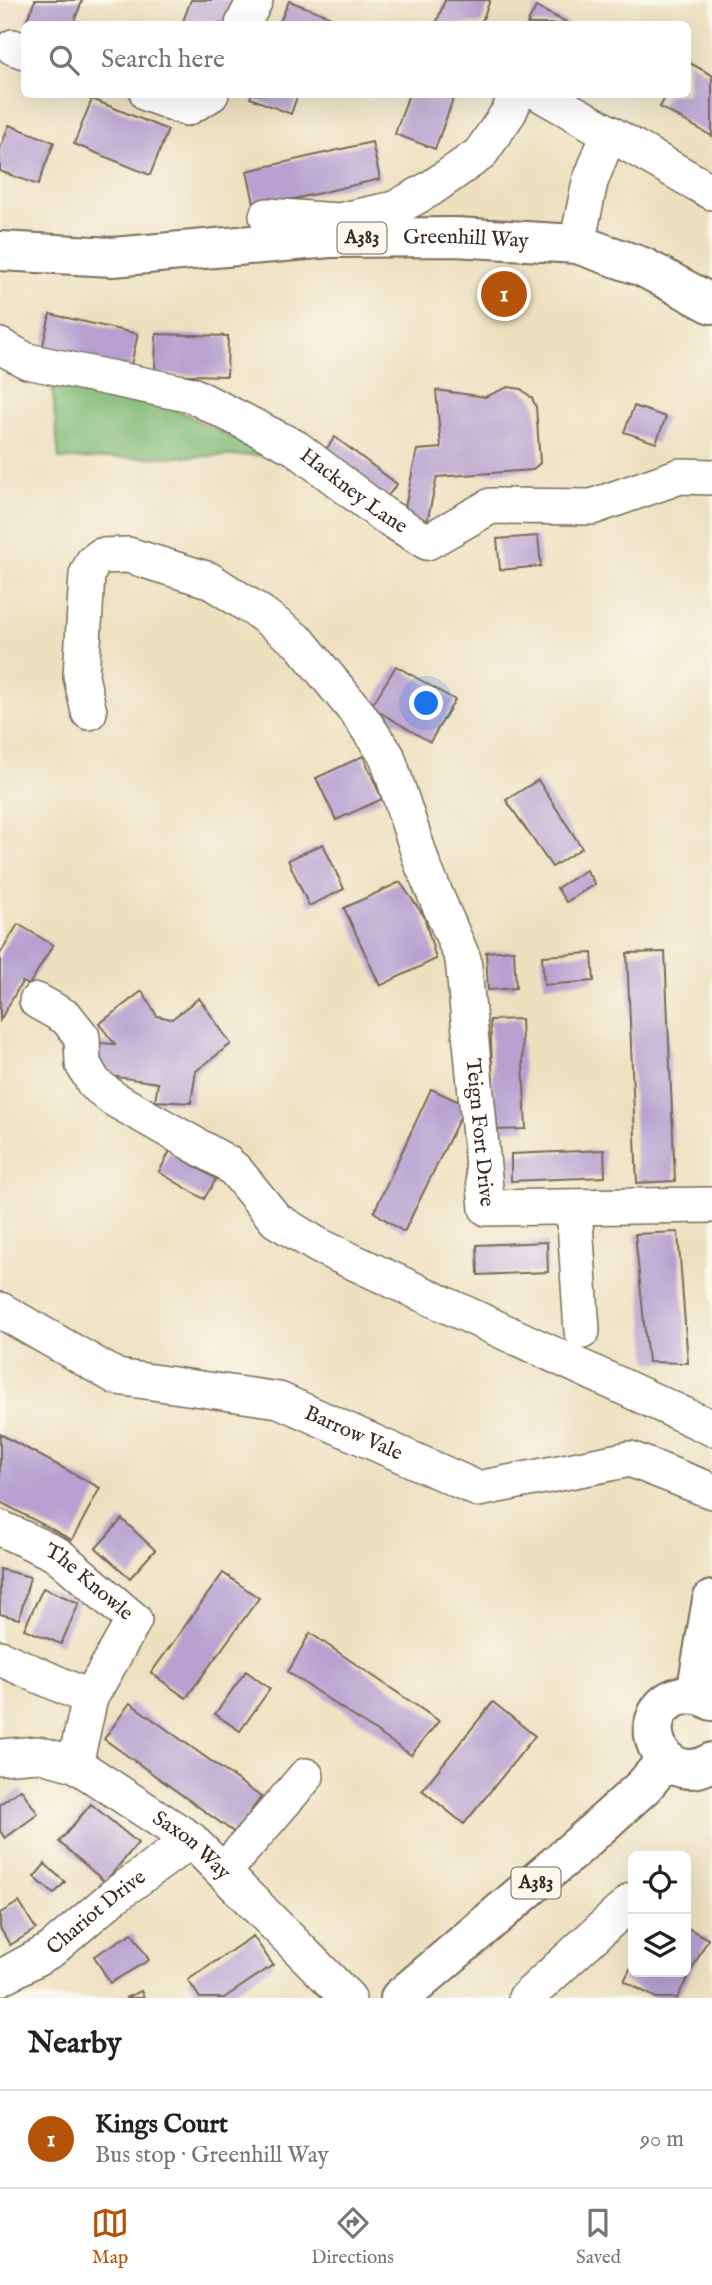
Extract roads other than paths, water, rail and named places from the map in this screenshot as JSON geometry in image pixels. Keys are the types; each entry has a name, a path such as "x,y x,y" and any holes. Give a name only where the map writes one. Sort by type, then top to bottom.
{"main road":[{"name":"Greenhill Way","path":"0,251 113,257 330,238 454,237 578,244 643,267 712,304"},
{"path":"712,1600 704,1698 672,1699 656,1716 653,1728 658,1751 676,1766 699,1768 712,1762"},
{"name":"A383","path":"400,1998 579,1845 644,1786 666,1760"}],"street":[{"path":"244,21 255,0"},
{"path":"159,98 187,108 204,98"},
{"path":"267,216 338,221 394,209 480,154 509,112 515,98"},
{"path":"548,98 712,192"},
{"path":"578,244 590,182 609,134"},
{"name":"Hackney Lane","path":"0,346 27,361 192,395 296,448 382,514 427,542 491,506 592,507 680,476 712,477"},
{"name":"Teign Fort Drive","path":"89,712 81,677 87,575 93,562 101,556 128,555 209,580 262,614 300,643 359,715 387,756 423,866 463,959 487,1208 712,1205"},
{"path":"37,1001 67,1018 82,1037 83,1064 94,1083 114,1098 227,1163 276,1220 319,1247 712,1428"},
{"path":"574,1207 582,1331"},
{"name":"Barrow Vale","path":"0,1310 117,1377 279,1400 478,1489 630,1459 712,1491"},
{"name":"The Knowle","path":"0,1528 58,1555 134,1620 90,1698 75,1764"},
{"path":"0,1658 90,1698"},
{"name":"Saxon Way","path":"0,1757 38,1754 75,1764 191,1840 225,1871 348,1998"},
{"path":"225,1871 306,1776"},
{"name":"Chariot Drive","path":"0,1978 51,1950 114,1896 191,1840"},
{"path":"526,1998 628,1905"}],"place":[{"name":"Kings Court","path":"504,294"}]}
